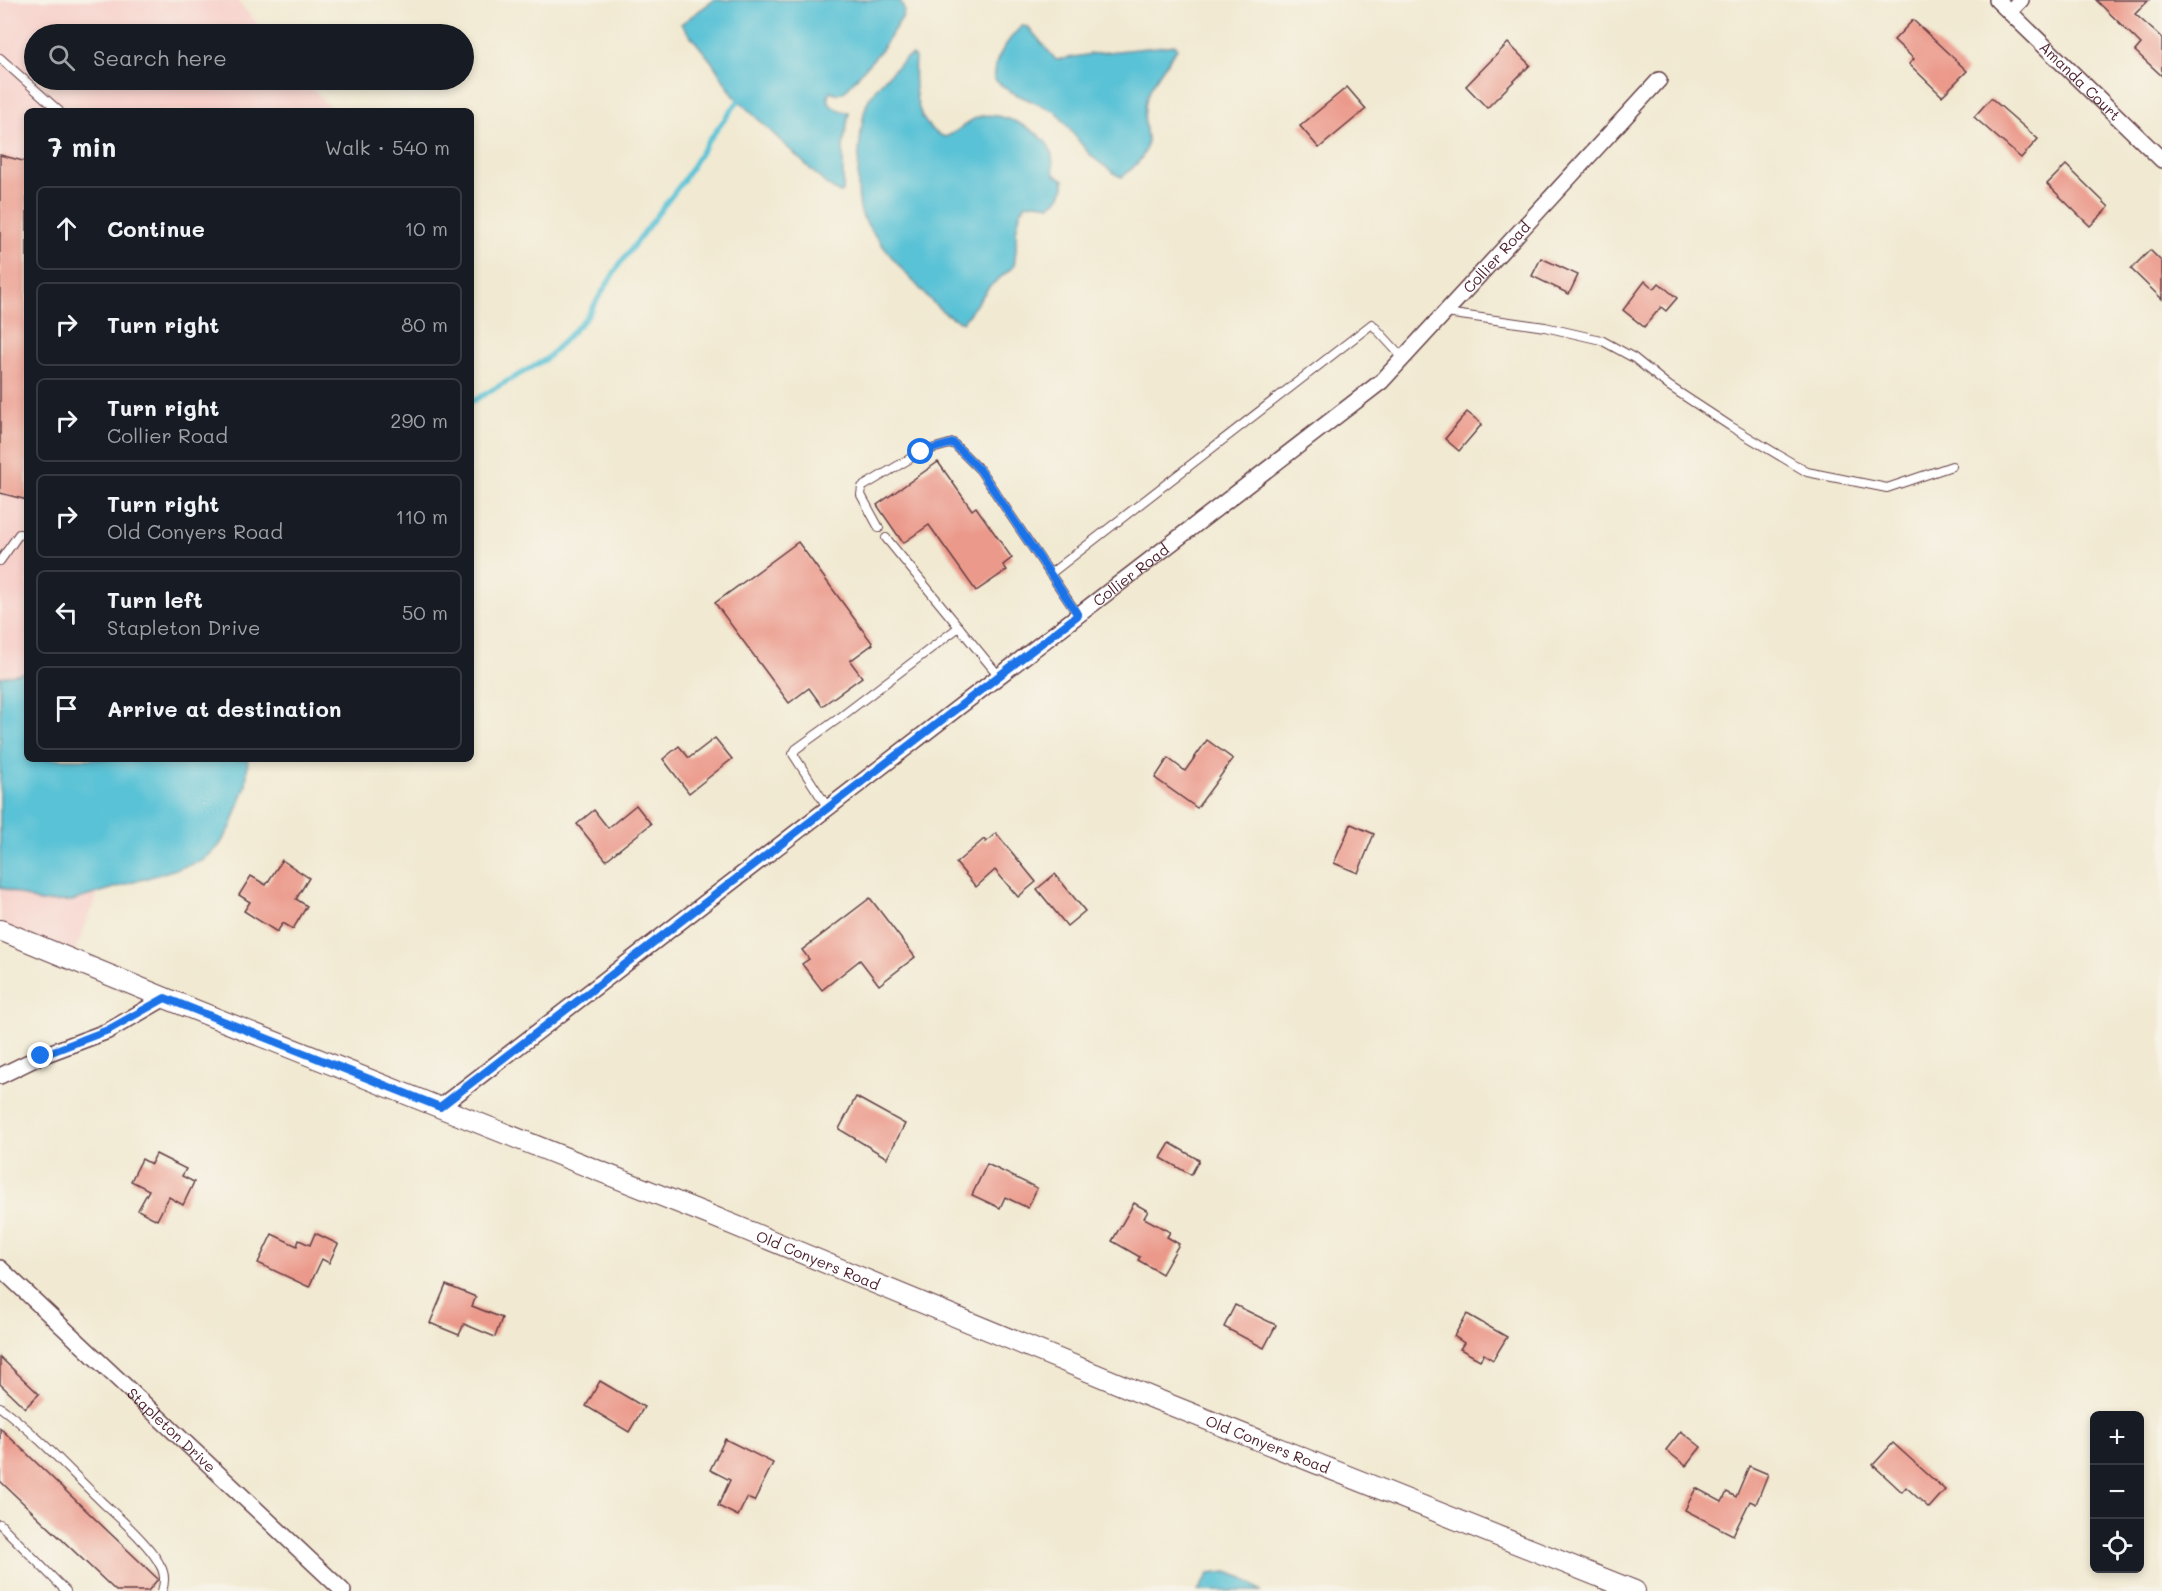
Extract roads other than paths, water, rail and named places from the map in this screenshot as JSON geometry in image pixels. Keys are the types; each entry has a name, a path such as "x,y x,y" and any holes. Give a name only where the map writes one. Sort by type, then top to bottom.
{"street":[{"name":"Amanda Court","path":"1996,0 2162,160"},
{"path":"2009,12 2021,0"},
{"name":"Collier Road","path":"440,1107 1382,381 1659,80"},
{"name":"Old Conyers Road","path":"0,930 717,1218 1142,1394 1635,1591"},
{"path":"0,1076 41,1056 108,1030 165,998"},
{"name":"Stapleton Drive","path":"0,1269 343,1591"}],"lane":[{"path":"0,58 24,80"},
{"path":"36,90 56,108"},
{"path":"1446,313 1535,325 1601,340 1634,358 1678,392 1807,472 1887,488 1952,466"},
{"path":"1050,574 1372,324 1403,358"},
{"path":"879,528 861,495 862,487 921,452 953,443 980,470 1078,615"},
{"path":"0,561 19,534 24,535"},
{"path":"886,538 999,676"},
{"path":"828,808 793,754 796,748 959,627"},
{"path":"0,1407 21,1423 122,1521 154,1556 161,1566 165,1581 162,1591"},
{"path":"0,1524 59,1589"}],"water":[{"path":"714,0 900,0 904,10 903,16 881,50 845,91 838,94 830,91 828,96 828,101 832,106 849,113 843,146 843,191 840,193 827,185 734,96 712,62 681,24"},
{"path":"1022,26 1028,27 1056,60 1176,45 1177,48 1156,78 1147,97 1145,121 1147,138 1143,156 1122,177 1091,156 1056,112 1009,91 994,79 999,57 1007,43"},
{"path":"912,55 915,58 915,92 921,115 935,132 945,137 972,120 984,116 1005,118 1016,122 1044,140 1052,154 1054,174 1064,180 1061,194 1051,205 1026,204 1020,213 1016,231 1014,266 989,287 963,322 942,311 901,268 869,227 861,212 859,202 859,155 863,121 869,99 881,82"},
{"path":"24,673 24,762 248,762 246,785 231,827 219,846 202,861 72,901 40,902 0,887 0,677"},
{"path":"1227,1572 1243,1578 1261,1591 1198,1591 1209,1574"}],"waterway":[{"path":"474,400 546,359 586,318 619,265 683,181 706,144 739,100"}]}
